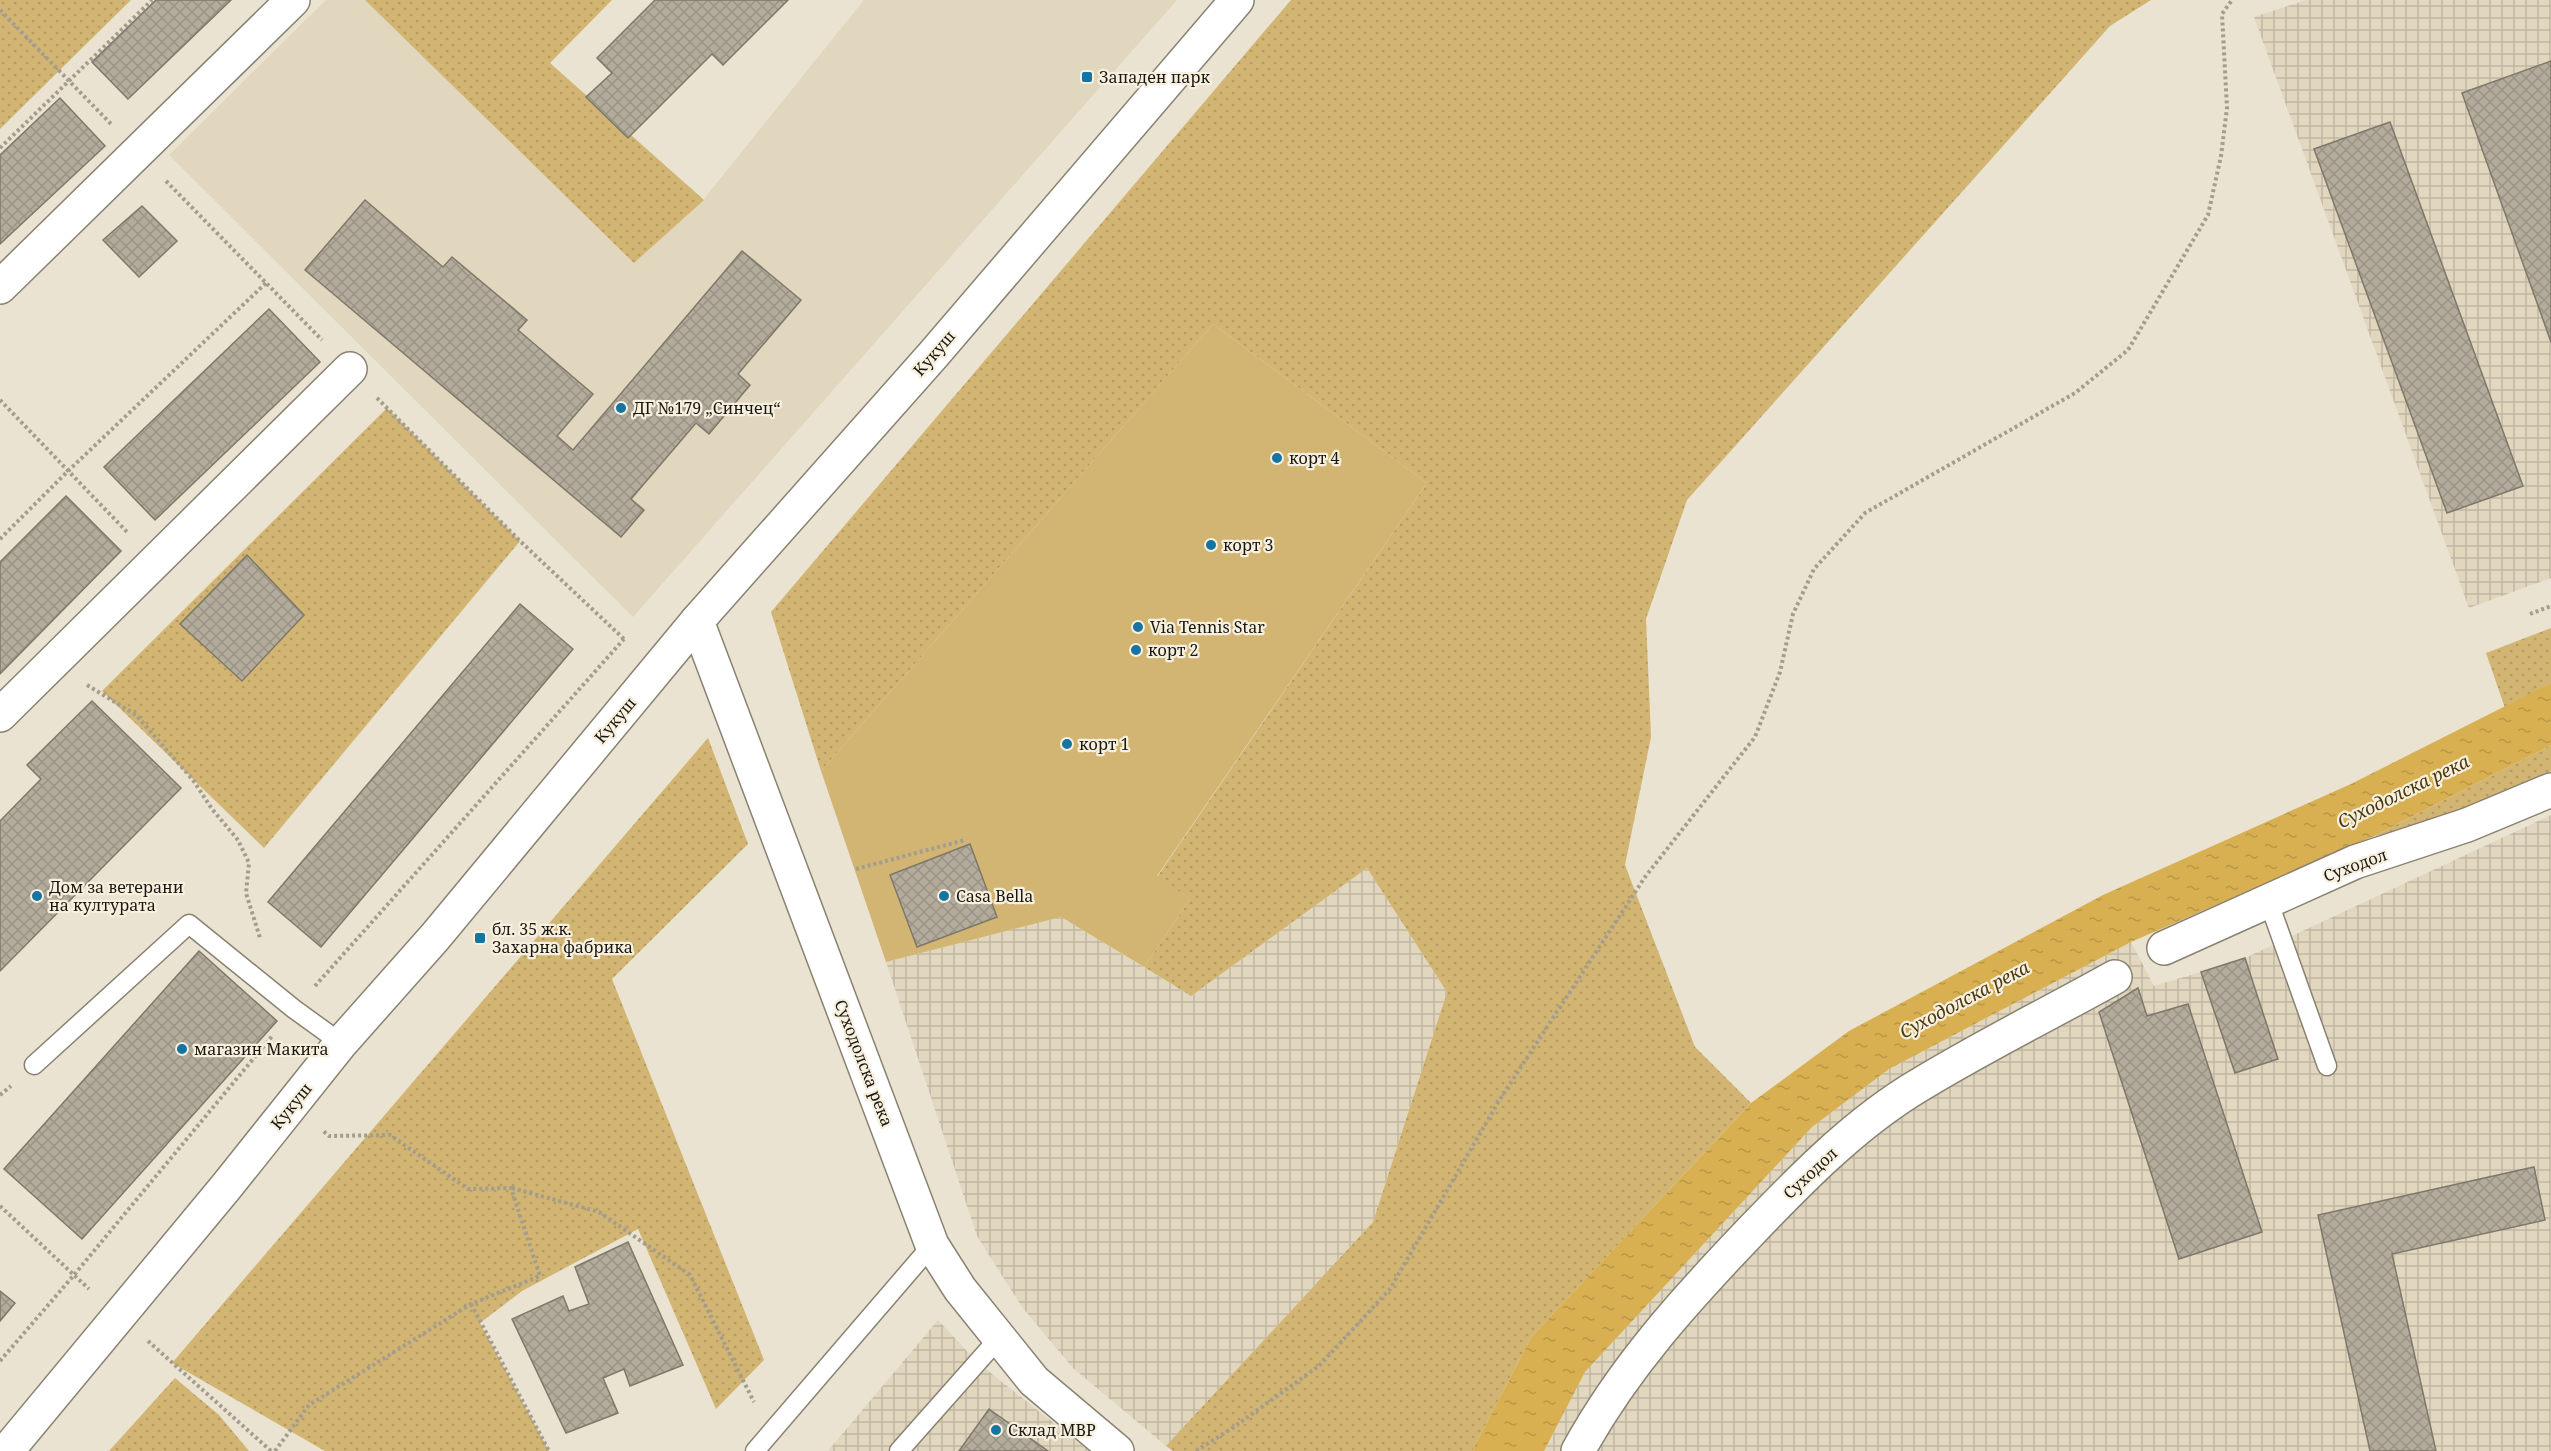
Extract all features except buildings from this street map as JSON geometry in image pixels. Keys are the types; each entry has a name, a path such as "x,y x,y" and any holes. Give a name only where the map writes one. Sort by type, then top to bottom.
{"street":[{"path":"0,287 293,0"},
{"name":"Кукуш","path":"7,1451 341,1043 435,937 697,621 933,355 1237,0"},
{"path":"0,715 350,369"},
{"name":"Суходолска река","path":"697,621 933,1245 960,1289 1034,1381 1117,1451"},
{"name":"Суходол","path":"2164,948 2355,862 2467,825 2551,790"},
{"name":"Суходол","path":"1578,1451 1601,1410 1647,1346 1702,1282 1804,1176 1908,1092 2115,977"}],"lane":[{"path":"2268,900 2327,1066"},
{"path":"34,1065 189,924 294,1009 341,1043"},
{"path":"755,1451 933,1245"},
{"path":"899,1451 999,1338"}],"path":[{"path":"0,148 152,0"},
{"path":"1196,1451 1234,1427 1319,1366 1390,1289 1500,1098 1645,877 1755,737 1780,672 1792,614 1814,569 1865,513 2075,393 2127,350 2208,215 2227,108 2222,14 2232,0"},
{"path":"0,10 520,541 656,670"},
{"path":"0,539 68,471 266,283"},
{"path":"0,400 156,561"},
{"path":"2530,614 2551,606"},
{"path":"52,664 136,715 193,780 212,809 238,840 249,864 246,893 261,942"},
{"path":"856,869 965,840"},
{"path":"291,1106 329,1136 390,1135 468,1189 511,1188 599,1212 690,1275 771,1433"},
{"path":"275,1451 309,1405 471,1304 540,1276 511,1188"},
{"path":"0,1206 118,1317 166,1356 270,1451"},
{"path":"471,1304 549,1451"}],"shaded area":[{"path":"0,0 131,0 0,129"},
{"name":"ДГ №179 „Синчец“","path":"326,0 479,0 703,200 864,0 1177,0 633,617 169,155"},
{"path":"365,0 612,0 550,63 704,200 634,263"},
{"path":"1291,0 2151,0 2110,26 1687,500 1646,619 1651,737 1625,865 1695,1047 1751,1103 1532,1336 1472,1451 1173,1451 1166,1446 1373,1222 1447,992 1367,868 1191,996 1144,967 1190,899 1157,877 1427,483 1213,324 821,771 771,612"},
{"path":"2306,0 2551,0 2551,578 2469,608 2254,17"},
{"name":"Via Tennis Star","path":"1213,324 1427,483 1157,876 1190,899 1144,967 1061,917 886,962 821,771"},
{"path":"387,408 520,541 264,848 102,691"},
{"path":"2551,628 2551,683 2505,708 2486,653"},
{"path":"708,738 748,844 612,979 764,1360 716,1409 638,1229 522,1291 480,1323 549,1451 325,1451 172,1363"},
{"path":"2551,745 2551,771 2406,832 2374,836"},
{"path":"2551,815 2551,1451 1544,1451 1585,1372 1812,1127 1889,1069 2131,942 2154,986 2201,972 2245,958"},
{"path":"1367,868 1447,992 1373,1222 1166,1446 1073,1368 1022,1307 977,1236 886,962 1061,917 1191,996"},
{"path":"938,1320 977,1362 1089,1451 828,1451"},
{"path":"175,1378 219,1415 249,1451 109,1451"}],"water":[{"path":"2551,683 2551,745 2374,836 2131,942 1889,1069 1812,1127 1585,1372 1544,1451 1472,1451 1532,1336 1751,1103 1849,1031 2103,895 2351,784"}],"place":[{"name":"Западен парк","path":"1087,77"},
{"name":"ДГ №179 „Синчец“","path":"621,408"},
{"name":"корт 4","path":"1277,458"},
{"name":"корт 3","path":"1211,545"},
{"name":"Via Tennis Star","path":"1138,627"},
{"name":"корт 2","path":"1136,650"},
{"name":"корт 1","path":"1067,744"},
{"name":"Дом за ветерани на културата","path":"37,896"},
{"name":"Casa Bella","path":"944,896"},
{"name":"бл. 35 ж.к. Захарна фабрика","path":"480,938"},
{"name":"магазин Макита","path":"182,1049"},
{"name":"Склад МВР","path":"996,1430"}]}
